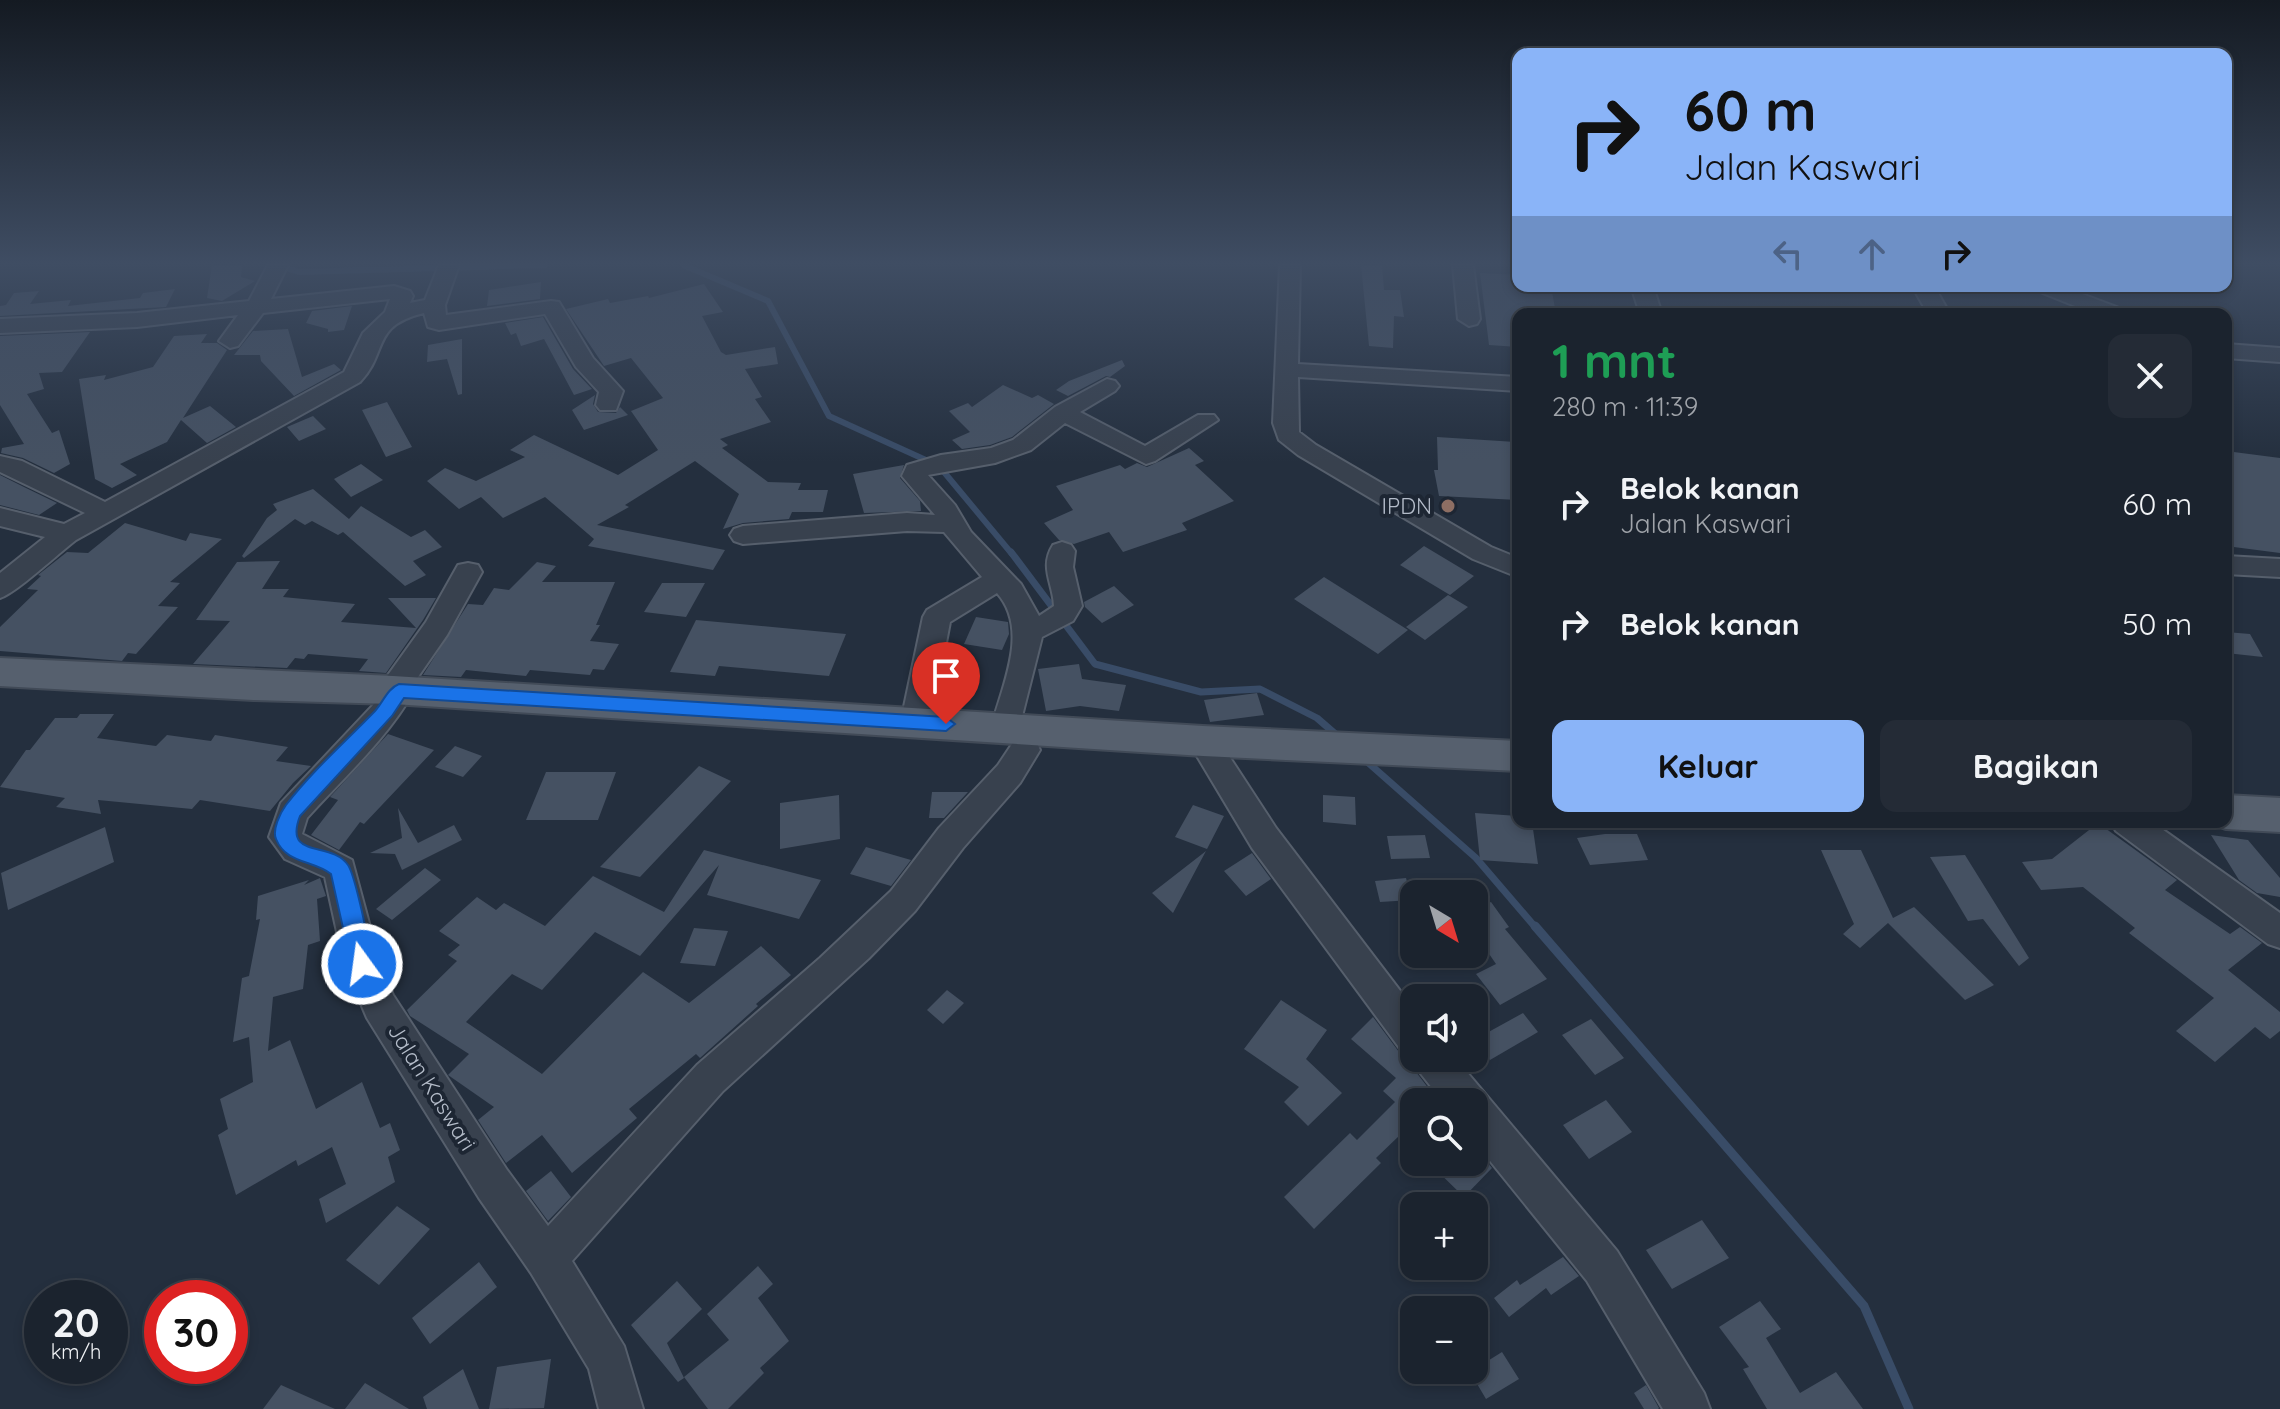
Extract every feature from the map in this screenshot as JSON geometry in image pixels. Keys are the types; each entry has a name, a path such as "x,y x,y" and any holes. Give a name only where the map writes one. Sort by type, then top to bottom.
{"main road":[{"path":"0,672 788,726 1327,755 1398,760 1512,775"},
{"path":"0,692 393,697"},
{"path":"788,726 916,721 1015,739"},
{"path":"1398,760 1512,756"},
{"path":"2232,791 2280,793"},
{"path":"2232,812 2280,815"}],"street":[{"path":"230,341 238,331"},
{"path":"0,588 67,534 348,380 363,364 370,339 378,331"},
{"path":"565,331 584,362 611,391 608,405"},
{"path":"1289,331 1285,423 1292,439 1482,553 1512,566"},
{"path":"2232,340 2280,343"},
{"path":"2232,351 2280,355"},
{"path":"1288,370 1512,384"},
{"path":"1045,624 974,555 946,511 915,476 916,471 995,455 1022,445 1063,412 1107,386"},
{"path":"1063,412 1146,456 1206,420"},
{"path":"0,464 13,467 104,512"},
{"path":"0,517 67,534"},
{"path":"743,535 907,522 952,524"},
{"path":"546,1258 605,1197 666,1123 711,1077 789,1010 901,904 1015,739 1045,624 1070,603 1057,571 1062,551"},
{"path":"2232,565 2280,568"},
{"path":"393,697 468,572"},
{"path":"916,721 937,617 1001,578"},
{"name":"Jalan Kaswari","path":"393,697 292,812 285,837 294,850 330,861 340,870 362,964 380,1006 493,1184 546,1258 609,1361 621,1409"},
{"path":"1208,750 1264,838 1400,1019"},
{"path":"2135,828 2280,933"},
{"path":"1442,1072 1456,1088"},
{"path":"1488,1128 1602,1266 1688,1409"}],"building":[{"path":"253,331 289,331 302,377 334,364 341,370 294,396 261,361 260,355 234,355"},
{"path":"509,331 551,331 573,369 592,389 574,395 544,339 521,346 516,333 511,335"},
{"path":"581,331 710,331 721,352 726,355 775,347 778,364 745,369 762,397 755,399 771,422 720,439 728,445 722,448 768,482 801,483 798,490 828,490 823,512 792,512 789,519 743,523 723,529 739,494 695,461 625,505 629,507 597,525 725,550 713,570 588,546 594,539 545,497 503,518 481,497 459,509 427,481 445,468 476,481 525,457 510,450 534,435 618,475 658,450 631,411 663,398 631,358 604,366"},
{"path":"1367,331 1394,331 1393,348 1369,346"},
{"path":"1487,331 1512,331 1512,347 1489,345"},
{"path":"90,332 62,372 39,373 44,389 27,394 52,433 59,430 70,464 54,473 23,458 1,453 2,448 24,444 0,405 0,336"},
{"path":"207,334 201,343 217,343 227,350 183,418 210,406 236,427 207,443 181,420 167,442 120,464 137,475 112,488 95,479 79,379 106,375 104,380 153,367 174,336"},
{"path":"462,339 462,394 458,395 447,359 427,362 428,345"},
{"path":"1122,360 1125,366 1110,377 1106,376 1068,396 1056,390 1069,381"},
{"path":"1003,385 1032,398 1038,395 1054,404 1012,437 990,445 962,449 952,440 970,432 949,411 968,403 972,407"},
{"path":"595,395 593,404 598,412 616,413 620,407 628,415 584,430 572,410"},
{"path":"387,402 412,447 386,457 362,410"},
{"path":"313,416 326,429 299,441 287,427"},
{"path":"1437,437 1512,442 1512,500 1439,496 1434,470 1438,470"},
{"path":"1189,448 1204,461 1195,465 1234,501 1182,523 1187,530 1123,552 1109,532 1074,544 1059,540 1044,523 1073,510 1056,486 1120,465 1125,469 1137,463 1147,467"},
{"path":"2232,452 2280,458 2280,553 2232,547"},
{"path":"361,464 383,480 351,497 334,479"},
{"path":"904,465 900,478 920,501 921,511 864,513 853,474"},
{"path":"0,475 57,503 39,515 0,505"},
{"path":"313,489 349,519 361,506 411,537 425,530 442,547 413,561 426,575 405,586 343,532 338,535 312,521 305,525 295,519 244,558 242,556 267,518 277,510 273,504"},
{"path":"125,523 186,541 190,533 222,539 170,582 180,583 158,606 178,607 136,654 128,653 122,661 0,651 0,627 38,590 27,589 41,576 38,575 67,552 88,553"},
{"path":"1424,546 1474,576 1450,595 1400,565"},
{"path":"280,561 262,589 289,589 283,597 355,604 341,622 416,628 388,598 436,598 423,620 386,673 359,671 368,659 308,654 304,659 295,658 287,668 193,664 230,621 196,620 237,562"},
{"path":"537,562 556,566 542,582 615,582 596,625 600,625 590,641 619,644 604,670 593,669 590,675 530,670 526,676 466,670 461,677 423,675 468,604 483,605 494,588 509,590"},
{"path":"1324,577 1408,630 1378,654 1294,599"},
{"path":"662,583 705,583 686,617 644,612"},
{"path":"1114,586 1134,605 1102,623 1085,607 1084,602"},
{"path":"1448,595 1468,607 1425,640 1406,627"},
{"path":"976,617 1008,622 1009,634 1002,650 964,644"},
{"path":"696,620 846,634 829,676 719,666 715,676 670,672"},
{"path":"2232,632 2250,634 2263,657 2232,654"},
{"path":"1079,664 1082,679 1126,685 1119,711 1080,706 1046,711 1038,669"},
{"path":"1257,693 1264,715 1210,722 1204,700"},
{"path":"80,714 114,714 97,738 156,746 167,735 211,741 215,735 288,747 276,761 311,766 270,811 200,800 192,809 98,800 101,814 56,807 65,798 0,787 26,750 30,750 55,718 77,718"},
{"path":"388,734 434,750 364,824 360,822 339,850 311,835 338,800 330,797"},
{"path":"455,746 482,756 463,777 435,767"},
{"path":"699,766 731,781 640,877 600,867"},
{"path":"546,772 616,772 598,820 526,820"},
{"path":"932,792 968,792 944,818 929,818"},
{"path":"839,795 840,839 780,849 780,803"},
{"path":"1323,795 1355,797 1356,825 1323,822"},
{"path":"1193,805 1224,816 1207,849 1175,837"},
{"path":"398,808 418,843 454,825 462,840 402,870 395,854 370,853 402,838"},
{"path":"1475,813 1512,816 1512,828 1533,828 1538,864 1480,860"},
{"path":"105,827 114,862 8,910 1,873"},
{"path":"2092,828 2105,828 2177,880 2165,890 2230,934 2240,927 2262,943 2228,970 2280,1012 2280,1031 2270,1039 2255,1027 2215,1062 2176,1031 2214,998 2129,933 2135,928 2083,887 2041,890 2022,862 2052,859"},
{"path":"1637,834 1648,860 1590,865 1577,838"},
{"path":"1425,835 1430,858 1391,859 1387,836"},
{"path":"2211,835 2248,840 2280,878 2280,897 2257,893 2239,880"},
{"path":"866,847 911,860 891,886 850,874"},
{"path":"704,850 821,880 799,919 707,895 719,865 640,956 595,932 542,990 512,974 466,1022 542,1074 643,972 689,1003 761,946 791,975 700,1058 696,1054 629,1109 637,1118 572,1173 542,1135 506,1163 478,1120 494,1107 448,1075 469,1054 410,1016 407,1010 457,961 448,955 460,945 439,931 477,897 496,910 504,903 545,926 593,876 664,912"},
{"path":"1821,850 1861,850 1893,918 1914,907 1994,985 1965,1000 1888,923 1860,948 1843,934 1854,924"},
{"path":"1206,851 1173,913 1152,893"},
{"path":"1252,853 1271,879 1246,896 1224,871"},
{"path":"1965,855 2029,958 2019,966 1983,919 1968,921 1930,857"},
{"path":"425,868 441,880 392,920 376,909"},
{"path":"320,878 326,896 317,899 320,941 308,945 303,989 273,997 268,1051 290,1040 316,1109 362,1082 380,1128 390,1123 400,1150 388,1157 395,1182 326,1223 319,1199 346,1184 332,1147 298,1166 296,1160 236,1195 218,1135 228,1129 220,1099 253,1082 249,1037 233,1042 242,978 249,976 260,919 256,920 258,896"},
{"path":"1406,878 1400,880 1400,901 1380,902 1375,881"},
{"path":"1491,902 1509,927 1505,929 1547,979 1500,1005 1488,990 1488,984 1484,984 1476,974 1496,964 1488,952 1488,903"},
{"path":"694,928 728,931 715,966 680,963"},
{"path":"947,990 964,1003 943,1024 927,1010"},
{"path":"1281,1000 1327,1030 1306,1059 1342,1093 1308,1126 1284,1102 1299,1087 1244,1049"},
{"path":"1523,1013 1538,1032 1490,1060 1488,1032"},
{"path":"1373,1017 1400,1052 1400,1072 1416,1072 1428,1088 1400,1088 1400,1135 1376,1158 1381,1163 1314,1229 1284,1197 1350,1133 1357,1140 1395,1102 1383,1091 1396,1078 1351,1039"},
{"path":"1591,1019 1624,1058 1595,1075 1562,1035"},
{"path":"1606,1100 1632,1132 1589,1159 1563,1125"},
{"path":"551,1171 571,1197 548,1221 526,1191"},
{"path":"1442,1176 1484,1176 1469,1192 1459,1192"},
{"path":"397,1206 430,1229 379,1285 346,1260"},
{"path":"1702,1220 1729,1258 1672,1289 1646,1250"},
{"path":"1563,1257 1579,1276 1551,1295 1546,1288 1509,1317 1494,1298 1517,1280 1520,1285"},
{"path":"479,1262 497,1287 430,1344 412,1318"},
{"path":"758,1266 773,1284 758,1298 789,1341 760,1368 764,1373 728,1409 708,1409 684,1377 729,1340 707,1314"},
{"path":"677,1281 702,1309 667,1343 684,1378 678,1382 631,1325"},
{"path":"1760,1301 1781,1329 1766,1338 1800,1393 1836,1372 1863,1409 1767,1409 1743,1369 1749,1367 1719,1327"},
{"path":"1502,1352 1519,1379 1486,1399 1477,1384 1488,1384 1488,1361"},
{"path":"551,1359 544,1408 489,1409 497,1367"},
{"path":"463,1369 479,1409 427,1409 423,1397"},
{"path":"365,1383 409,1409 345,1409"},
{"path":"281,1385 335,1409 263,1409"},
{"path":"1646,1385 1658,1409 1644,1409 1634,1393"}],"waterway":[{"path":"784,331 829,416 939,466 1012,554"},
{"path":"1011,552 1095,664 1201,692 1260,689 1317,718 1340,738"},
{"path":"1365,760 1476,858 1536,928"},
{"path":"1535,926 1864,1306 1909,1409"}],"place":[{"name":"IPDN","path":"1448,506"}],"route":[{"path":"362,964 340,870 330,861 294,850 285,837 285,829 292,812 386,711 399,691 946,724"}]}
